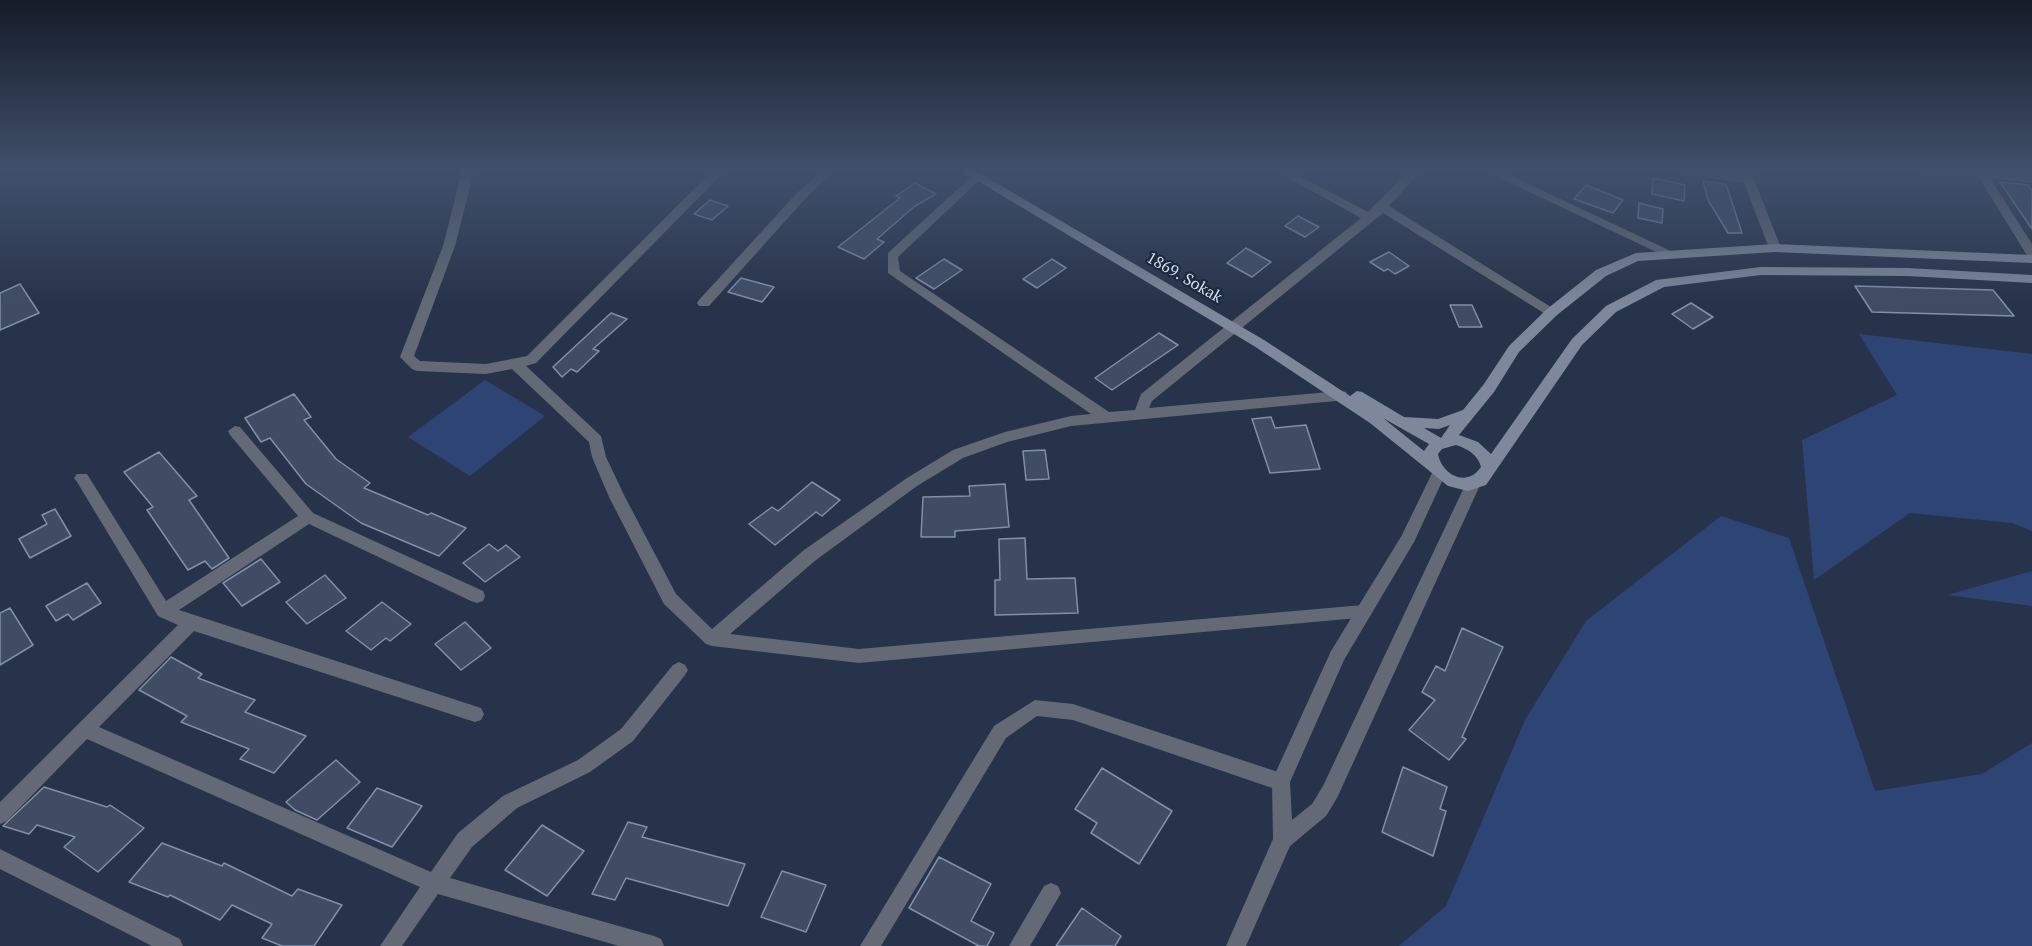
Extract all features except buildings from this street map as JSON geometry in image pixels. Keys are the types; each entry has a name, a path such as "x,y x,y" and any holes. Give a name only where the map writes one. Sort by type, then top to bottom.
{"main road":[{"name":"1869. Sokak","path":"1042,215 1259,343 1442,442"},
{"path":"2032,257 1775,248 1636,257 1601,273 1552,312 1514,349 1490,388 1430,453 1436,470 1455,482 1473,483 1482,480 1576,342 1611,309 1661,283 1761,271 1908,272 2032,279"},
{"name":"1869. Sokak","path":"1259,343 1395,433 1436,470"},
{"path":"1397,419 1439,424 1469,413"},
{"path":"1442,442 1456,440 1475,447 1488,460 1489,468"}],"street":[{"path":"457,215 449,246 408,357 417,366 486,369 531,360 674,215"},
{"path":"704,303 784,215"},
{"path":"932,215 892,256 894,273 1109,418"},
{"path":"1365,215 1370,218"},
{"path":"1140,416 1146,398 1235,329 1373,215"},
{"path":"1395,215 1552,312"},
{"path":"1587,215 1671,254"},
{"path":"1762,215 1775,248"},
{"path":"2007,215 2032,257"},
{"path":"514,363 596,441 599,457 617,497 670,599 712,639 859,656 1364,612"},
{"path":"712,639 810,555 912,482 958,454 1005,437 1071,421 1341,396"},
{"path":"235,431 308,517 477,596"},
{"path":"1236,946 1282,839 1281,782 1337,656 1408,537 1436,470"},
{"path":"82,478 164,611 190,623 475,714"},
{"path":"1282,839 1319,810 1330,792 1473,483"},
{"path":"164,611 308,517"},
{"path":"0,814 190,623"},
{"path":"390,946 465,840 510,802 584,766 627,735 679,670"},
{"path":"870,946 1000,732 1035,708 1073,712 1281,782"},
{"path":"86,730 433,883 654,946"},
{"path":"0,860 173,946"},
{"path":"1019,946 1051,893"}],"shaded area":[{"path":"1859,334 2032,354 2032,531 2012,523 1910,513 1814,580 1802,440 1897,395"},
{"path":"485,380 545,416 470,476 408,437"},
{"path":"1721,516 1789,538 1875,791 1982,774 2032,743 2032,946 1399,946 1446,906 1525,720 1586,621"},
{"path":"2032,571 2032,606 1947,595"}]}
